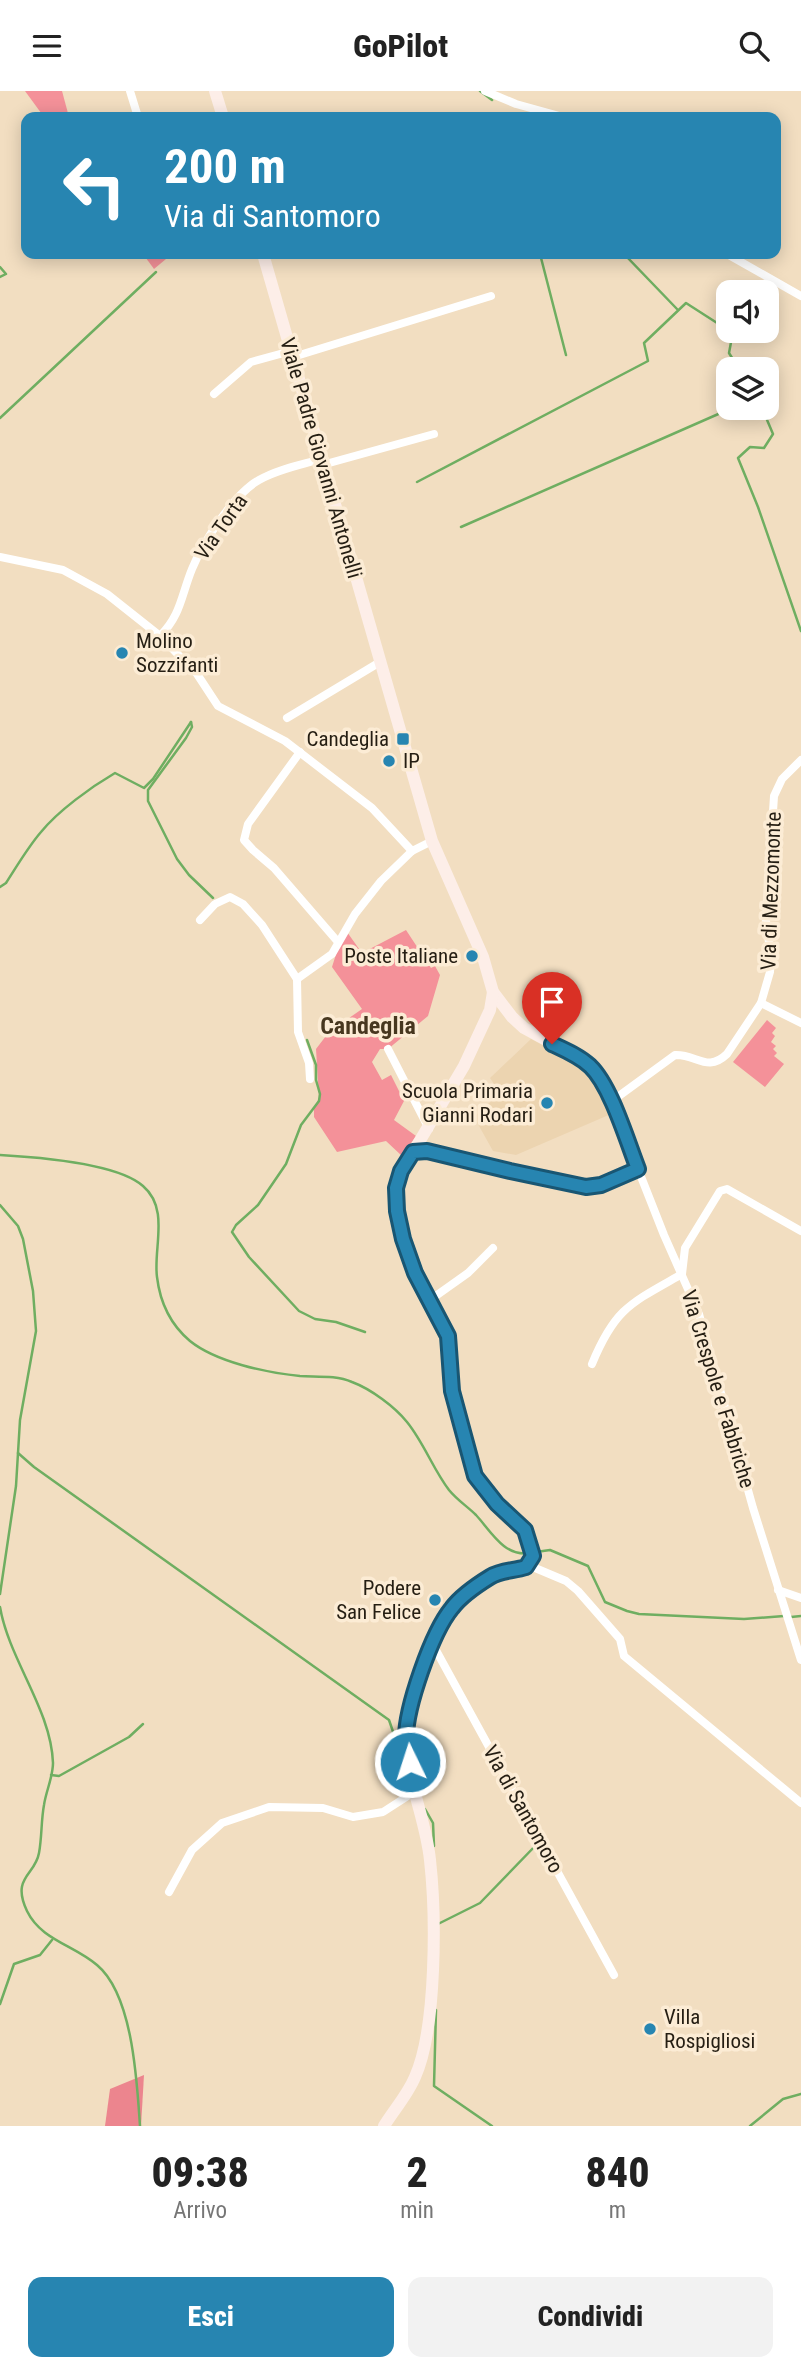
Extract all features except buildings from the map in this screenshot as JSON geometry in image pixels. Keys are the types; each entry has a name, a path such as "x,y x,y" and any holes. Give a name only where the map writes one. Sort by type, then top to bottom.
{"main road":[{"path":"215,91 221,112"},
{"name":"Viale Padre Giovanni Antonelli","path":"264,259 432,841 483,957 493,992"},
{"path":"413,1152 427,1151 586,1187 601,1185 638,1169 612,1101 591,1066 524,1028 493,992"},
{"path":"384,2126 415,2076 428,2028 432,1934 430,1860 423,1820 414,1792 406,1740 407,1723 432,1643 453,1606 494,1574 531,1555 522,1526 497,1504 475,1476 452,1391 448,1336 415,1273 403,1239 396,1202 399,1176 426,1133 482,1029 490,1010 493,992"},
{"path":"426,1133 427,1151"}],"street":[{"path":"130,91 136,112"},
{"path":"485,91 545,112"},
{"path":"736,259 801,296"},
{"path":"214,394 247,364 292,354 491,296"},
{"name":"Via Torta","path":"160,636 177,616 198,556 240,497 261,479 434,434"},
{"path":"0,557 72,573 114,599 160,636 197,674 218,706 274,734 300,752 372,808 412,851"},
{"path":"287,718 380,661"},
{"path":"300,752 248,824 244,840 274,868 338,942"},
{"name":"Via di Mezzomonte","path":"612,1101 675,1055 685,1055 708,1063 717,1062 727,1054 761,1003 770,972 771,957 766,921 774,796 782,779 801,760"},
{"path":"297,979 326,960 366,898 412,851 432,841"},
{"path":"200,919 226,897 238,900 262,925 297,979 299,1032 309,1063 310,1079"},
{"path":"761,1003 801,1023"},
{"path":"388,1049 426,1133"},
{"name":"Via Crespole e Fabbriche","path":"638,1169 699,1314 778,1590 801,1660"},
{"path":"592,1364 604,1335 620,1313 639,1298 682,1274 685,1248 720,1191 727,1189 801,1231"},
{"path":"430,1300 468,1273 493,1248"},
{"path":"531,1555 578,1591 620,1639 624,1656 801,1803"},
{"path":"778,1590 801,1598"},
{"name":"Via di Santomoro","path":"432,1643 614,1975"},
{"path":"169,1892 192,1850 222,1823 269,1807 323,1808 354,1817 383,1812 414,1792"}],"shaded area":[{"path":"25,91 62,91 68,112 40,112"},
{"path":"147,259 166,259 154,269"},
{"path":"406,930 431,968 435,966 440,975 428,1016 388,1049 380,1049 372,1062 382,1080 391,1075 404,1101 394,1120 416,1136 402,1156 386,1141 337,1152 314,1117 314,1108 319,1098 316,1049 329,1032 362,1009 332,967 347,932 362,953"},
{"path":"767,1020 776,1028 771,1042 776,1046 773,1049 777,1053 774,1056 784,1064 765,1087 733,1062"},
{"name":"Scuola Primaria Gianni Rodari","path":"531,1039 584,1067 596,1082 611,1114 516,1155 493,1151 474,1117 500,1093 490,1078"},
{"path":"144,2075 141,2126 105,2126 110,2089"}],"waterway":[{"path":"480,91 492,100"},
{"path":"541,259 566,355"},
{"path":"629,259 677,309"},
{"path":"0,267 6,274 0,277"},
{"path":"0,418 156,272"},
{"path":"417,482 648,361 644,343 686,303 716,322"},
{"path":"731,343 729,353 732,357"},
{"path":"461,527 716,415"},
{"path":"767,420 773,434 764,448 750,447 738,458 801,631"},
{"path":"191,722 192,727 186,738 148,790 148,801 177,859 213,898"},
{"path":"0,887 6,883 48,824 96,785 115,773 144,788 153,779 191,722"},
{"path":"307,1040 316,1065 319,1101 301,1125 286,1164 258,1205 232,1232 249,1257 299,1311 315,1319 336,1322 365,1332"},
{"path":"0,1155 96,1167 131,1178 143,1186 151,1195 158,1217 156,1266 161,1295 172,1320 183,1335 201,1348 228,1361 300,1376 340,1378 375,1394 407,1422 452,1494 476,1515 505,1547 512,1551 529,1553"},
{"path":"0,1205 18,1226 23,1239 33,1291 36,1331 20,1420 16,1486 0,1594"},
{"path":"18,1453 389,1720 401,1755"},
{"path":"536,1552 550,1550 588,1566 605,1602 627,1611 639,1614 744,1619 784,1616"},
{"path":"0,1607 12,1646 45,1723 53,1763 43,1811 39,1853 23,1884 23,1900 33,1921 41,1929 88,1958 109,1979 126,2018 131,2040 140,2126"},
{"path":"791,1617 801,1616"},
{"path":"51,1775 59,1776 129,1737 143,1724"},
{"path":"425,1809 433,1823 434,1846"},
{"path":"438,1924 480,1903 538,1843"},
{"path":"0,2004 14,1964 40,1955 52,1940"},
{"path":"436,2010 434,2086 492,2126"},
{"path":"750,2126 783,2099 801,2094"}],"place":[{"name":"Molino Sozzifanti","path":"122,653"},
{"name":"Candeglia","path":"403,739"},
{"name":"IP","path":"389,761"},
{"name":"Poste Italiane","path":"472,956"},
{"name":"Scuola Primaria Gianni Rodari","path":"547,1103"},
{"name":"Podere San Felice","path":"435,1600"},
{"name":"Villa Rospigliosi","path":"650,2029"}],"district":[{"name":"Candeglia","path":"368,1026"}],"route":[{"path":"410,1762 406,1740 407,1723 432,1643 444,1619 453,1606 488,1578 494,1574 526,1567 533,1556 525,1530 497,1504 475,1476 452,1391 448,1336 415,1273 403,1239 396,1202 397,1181 413,1152 427,1151 586,1187 601,1185 638,1169 612,1101 597,1074 586,1062 552,1044"}]}
